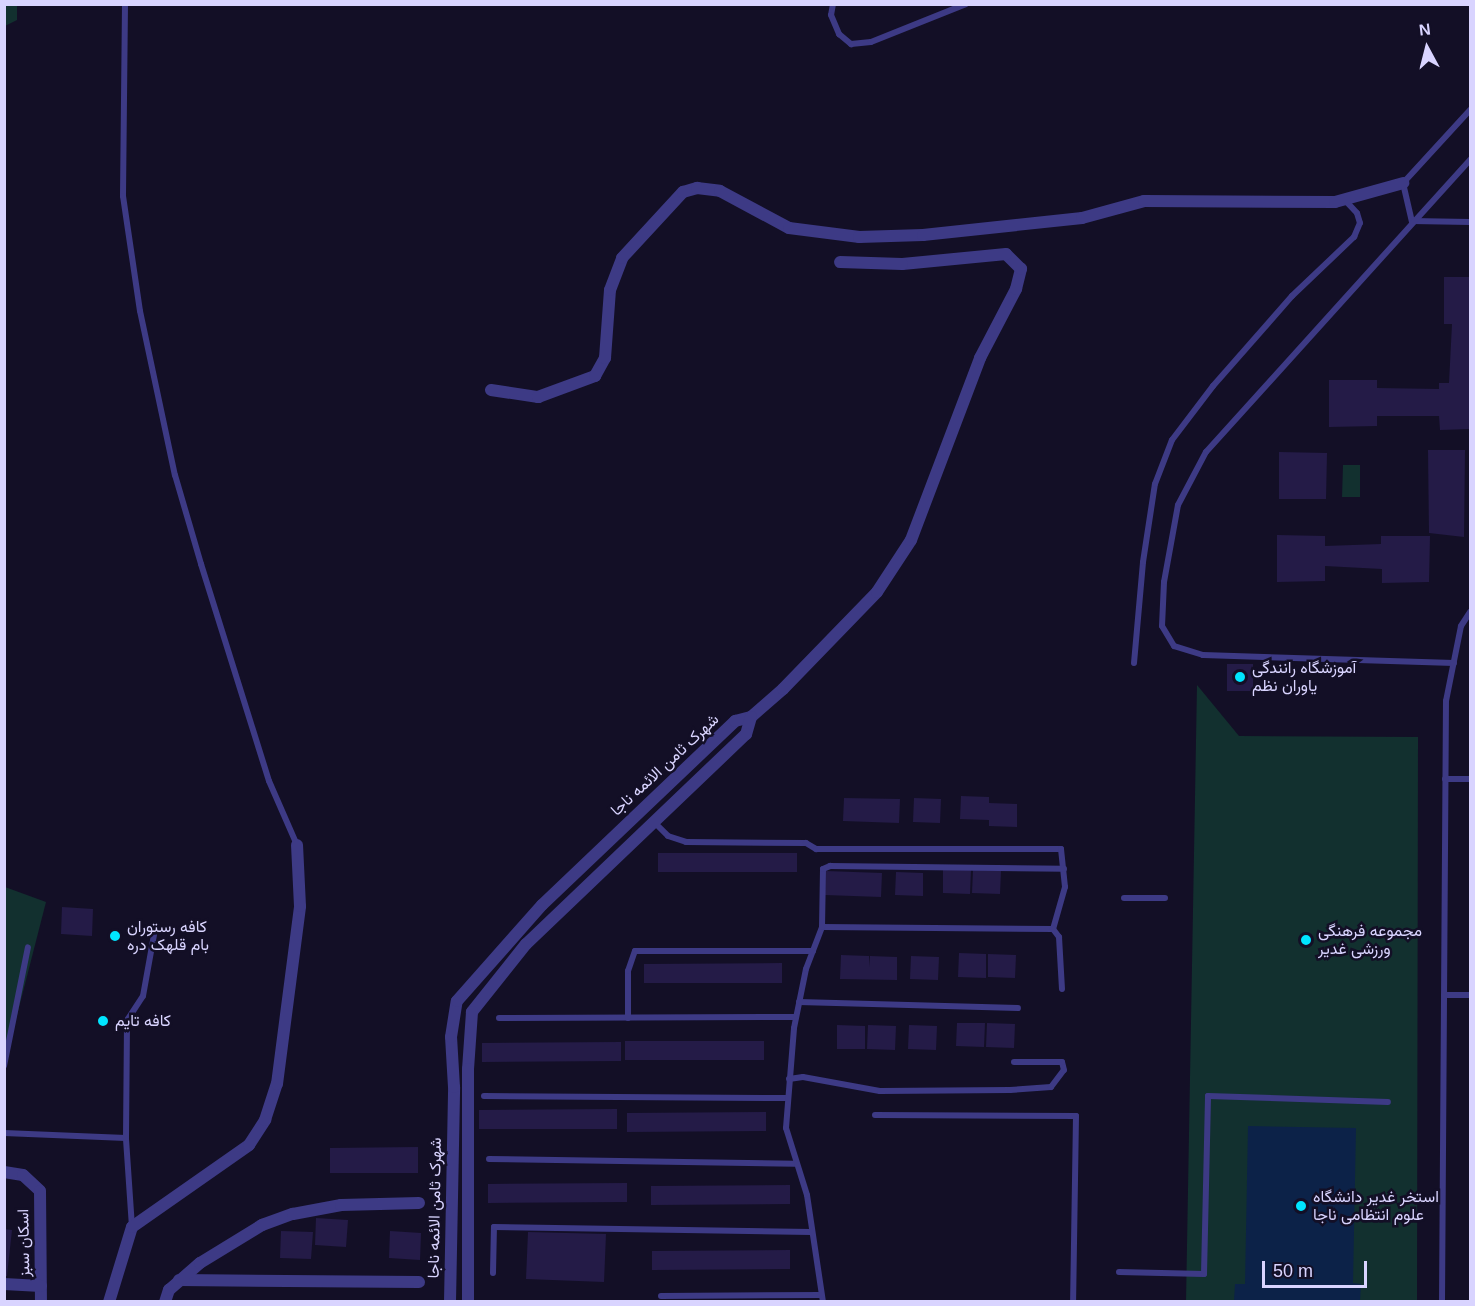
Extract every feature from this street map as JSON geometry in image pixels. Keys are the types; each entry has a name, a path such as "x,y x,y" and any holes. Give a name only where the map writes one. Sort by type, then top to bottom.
{"street":[{"path":"491,390 538,397 595,376 606,358 610,290 622,258 683,192 697,188 720,191 789,228 859,237 923,235 1082,218 1144,201 1345,200 1403,183"},
{"path":"751,717 783,689 877,592 911,540 980,358 1016,290 1021,269 1006,254 902,264 840,262"},
{"name":"شهرک ثامن الائمه ناجا","path":"450,1302 453,1080 451,1037 457,1001 507,941 640,810 735,721 751,717"},
{"name":"شهرک ثامن الائمه ناجا","path":"468,1302 468,1079 472,1012 519,953 746,734 751,717"},
{"path":"640,810 654,823"},
{"path":"109,1302 132,1227 249,1145 265,1120 277,1084 300,906 297,845"},
{"path":"507,941 519,953"},
{"path":"453,1080 468,1079"},
{"name":"اسکان سبز","path":"4,1172 23,1175 40,1191 41,1302"},
{"path":"165,1302 169,1290 179,1280 262,1225 293,1214 341,1205 419,1203"},
{"path":"450,1262 468,1263"},
{"path":"179,1280 419,1282"},
{"path":"4,1284 41,1286"}],"lane":[{"path":"125,4 123,196 140,311 188,520 270,781 297,845"},
{"path":"832,4 831,15 838,34 851,44 872,42 966,4"},
{"path":"1412,221 1403,183 1470,111"},
{"path":"1454,663 1203,655 1174,646 1162,626 1164,582 1178,505 1206,452 1412,221 1470,160"},
{"path":"1134,663 1143,562 1155,484 1172,440 1213,386 1284,305 1354,237 1360,223 1357,213 1345,200"},
{"path":"1412,221 1470,222"},
{"path":"1442,1302 1446,701 1461,626 1470,612"},
{"path":"1445,779 1470,780"},
{"path":"654,823 668,836 686,842 806,843 816,849 1061,849 1064,869 1061,910 1053,929"},
{"path":"661,1296 822,1298 807,1195 795,1164 786,1128 796,1017 813,951 822,927 823,869 830,866 1064,869"},
{"path":"1124,898 1165,898"},
{"path":"822,927 1053,929"},
{"path":"1053,929 1059,937 1062,989"},
{"path":"132,1227 126,1138 128,1019 143,996 154,935"},
{"path":"4,1066 28,947"},
{"path":"628,1018 628,971 635,951 813,951"},
{"path":"1444,995 1470,995"},
{"path":"799,1002 1018,1008"},
{"path":"499,1018 796,1017"},
{"path":"789,1079 803,1077 880,1091 1010,1090 1051,1087 1064,1070 1062,1062 1014,1062"},
{"path":"484,1096 788,1098"},
{"path":"1119,1272 1204,1274 1208,1096 1388,1102"},
{"path":"875,1115 1076,1116 1073,1302"},
{"path":"4,1133 126,1138"},
{"path":"489,1159 795,1164"},
{"path":"493,1273 494,1227 811,1232"}],"green space":[{"path":"5,4 17,5 17,20 5,26"},
{"path":"1343,465 1360,465 1360,497 1342,497"},
{"name":"مجموعه فرهنگی ورزشی غدیر","path":"1197,685 1239,736 1418,737 1417,1301 1186,1302"},
{"path":"5,887 46,902 5,1062"}],"water":[{"name":"استخر غدیر دانشگاه علوم انتظامی ناجا","path":"1248,1126 1356,1128 1353,1283 1361,1284 1360,1301 1234,1301 1235,1284 1245,1284"}],"building":[{"path":"1444,277 1470,277 1470,429 1440,430 1439,416 1377,416 1377,426 1329,427 1329,380 1377,380 1377,388 1439,389 1439,383 1449,383 1452,324 1444,324"},
{"path":"1428,450 1465,450 1464,537 1429,533"},
{"path":"1279,452 1327,453 1326,499 1279,499"},
{"path":"1277,535 1325,536 1325,546 1381,544 1381,536 1430,536 1429,582 1382,583 1382,569 1325,566 1325,581 1277,582"},
{"name":"آموزشگاه رانندگی یاوران نظم","path":"1227,664 1253,664 1253,691 1227,691"},
{"path":"961,796 989,797 989,803 1017,804 1017,827 989,826 989,820 960,819"},
{"path":"844,798 900,799 899,823 843,821"},
{"path":"914,798 941,799 940,823 913,822"},
{"path":"658,853 797,853 797,872 658,872"},
{"path":"943,869 971,870 970,894 943,893"},
{"path":"973,870 1001,871 1000,894 972,893"},
{"path":"826,871 882,873 881,897 825,895"},
{"path":"896,872 923,873 923,896 895,895"},
{"path":"62,907 93,909 92,936 61,934"},
{"path":"959,953 986,954 986,978 958,977"},
{"path":"988,954 1016,955 1015,978 988,977"},
{"path":"841,955 869,956 869,967 870,956 897,957 897,980 840,979"},
{"path":"911,956 939,957 938,980 910,979"},
{"path":"782,963 782,983 644,983 644,964"},
{"path":"957,1023 985,1023 984,1047 956,1046"},
{"path":"987,1023 1015,1024 1014,1048 986,1047"},
{"path":"837,1025 865,1026 865,1049 837,1049"},
{"path":"868,1025 896,1026 895,1050 867,1049"},
{"path":"909,1025 937,1026 936,1050 908,1049"},
{"path":"625,1041 764,1041 764,1060 625,1060"},
{"path":"621,1042 621,1061 482,1062 482,1043"},
{"path":"617,1109 617,1129 479,1129 479,1110"},
{"path":"766,1112 766,1131 627,1132 627,1113"},
{"path":"418,1147 418,1173 330,1173 330,1148"},
{"path":"627,1183 627,1202 488,1203 488,1184"},
{"path":"790,1185 790,1204 651,1205 651,1186"},
{"path":"316,1218 348,1220 346,1247 315,1245"},
{"path":"4,1229 12,1230 7,1276 4,1276"},
{"path":"281,1231 313,1232 311,1259 280,1258"},
{"path":"390,1231 421,1233 420,1260 389,1258"},
{"path":"528,1232 606,1234 604,1282 526,1279"},
{"path":"790,1250 790,1269 652,1270 652,1251"}],"place":[{"name":"آموزشگاه رانندگی یاوران نظم","path":"1240,677"},
{"name":"کافه رستوران بام قلهک دره","path":"115,936"},
{"name":"مجموعه فرهنگی ورزشی غدیر","path":"1306,940"},
{"name":"کافه تایم","path":"103,1021"},
{"name":"استخر غدیر دانشگاه علوم انتظامی ناجا","path":"1301,1206"}]}
